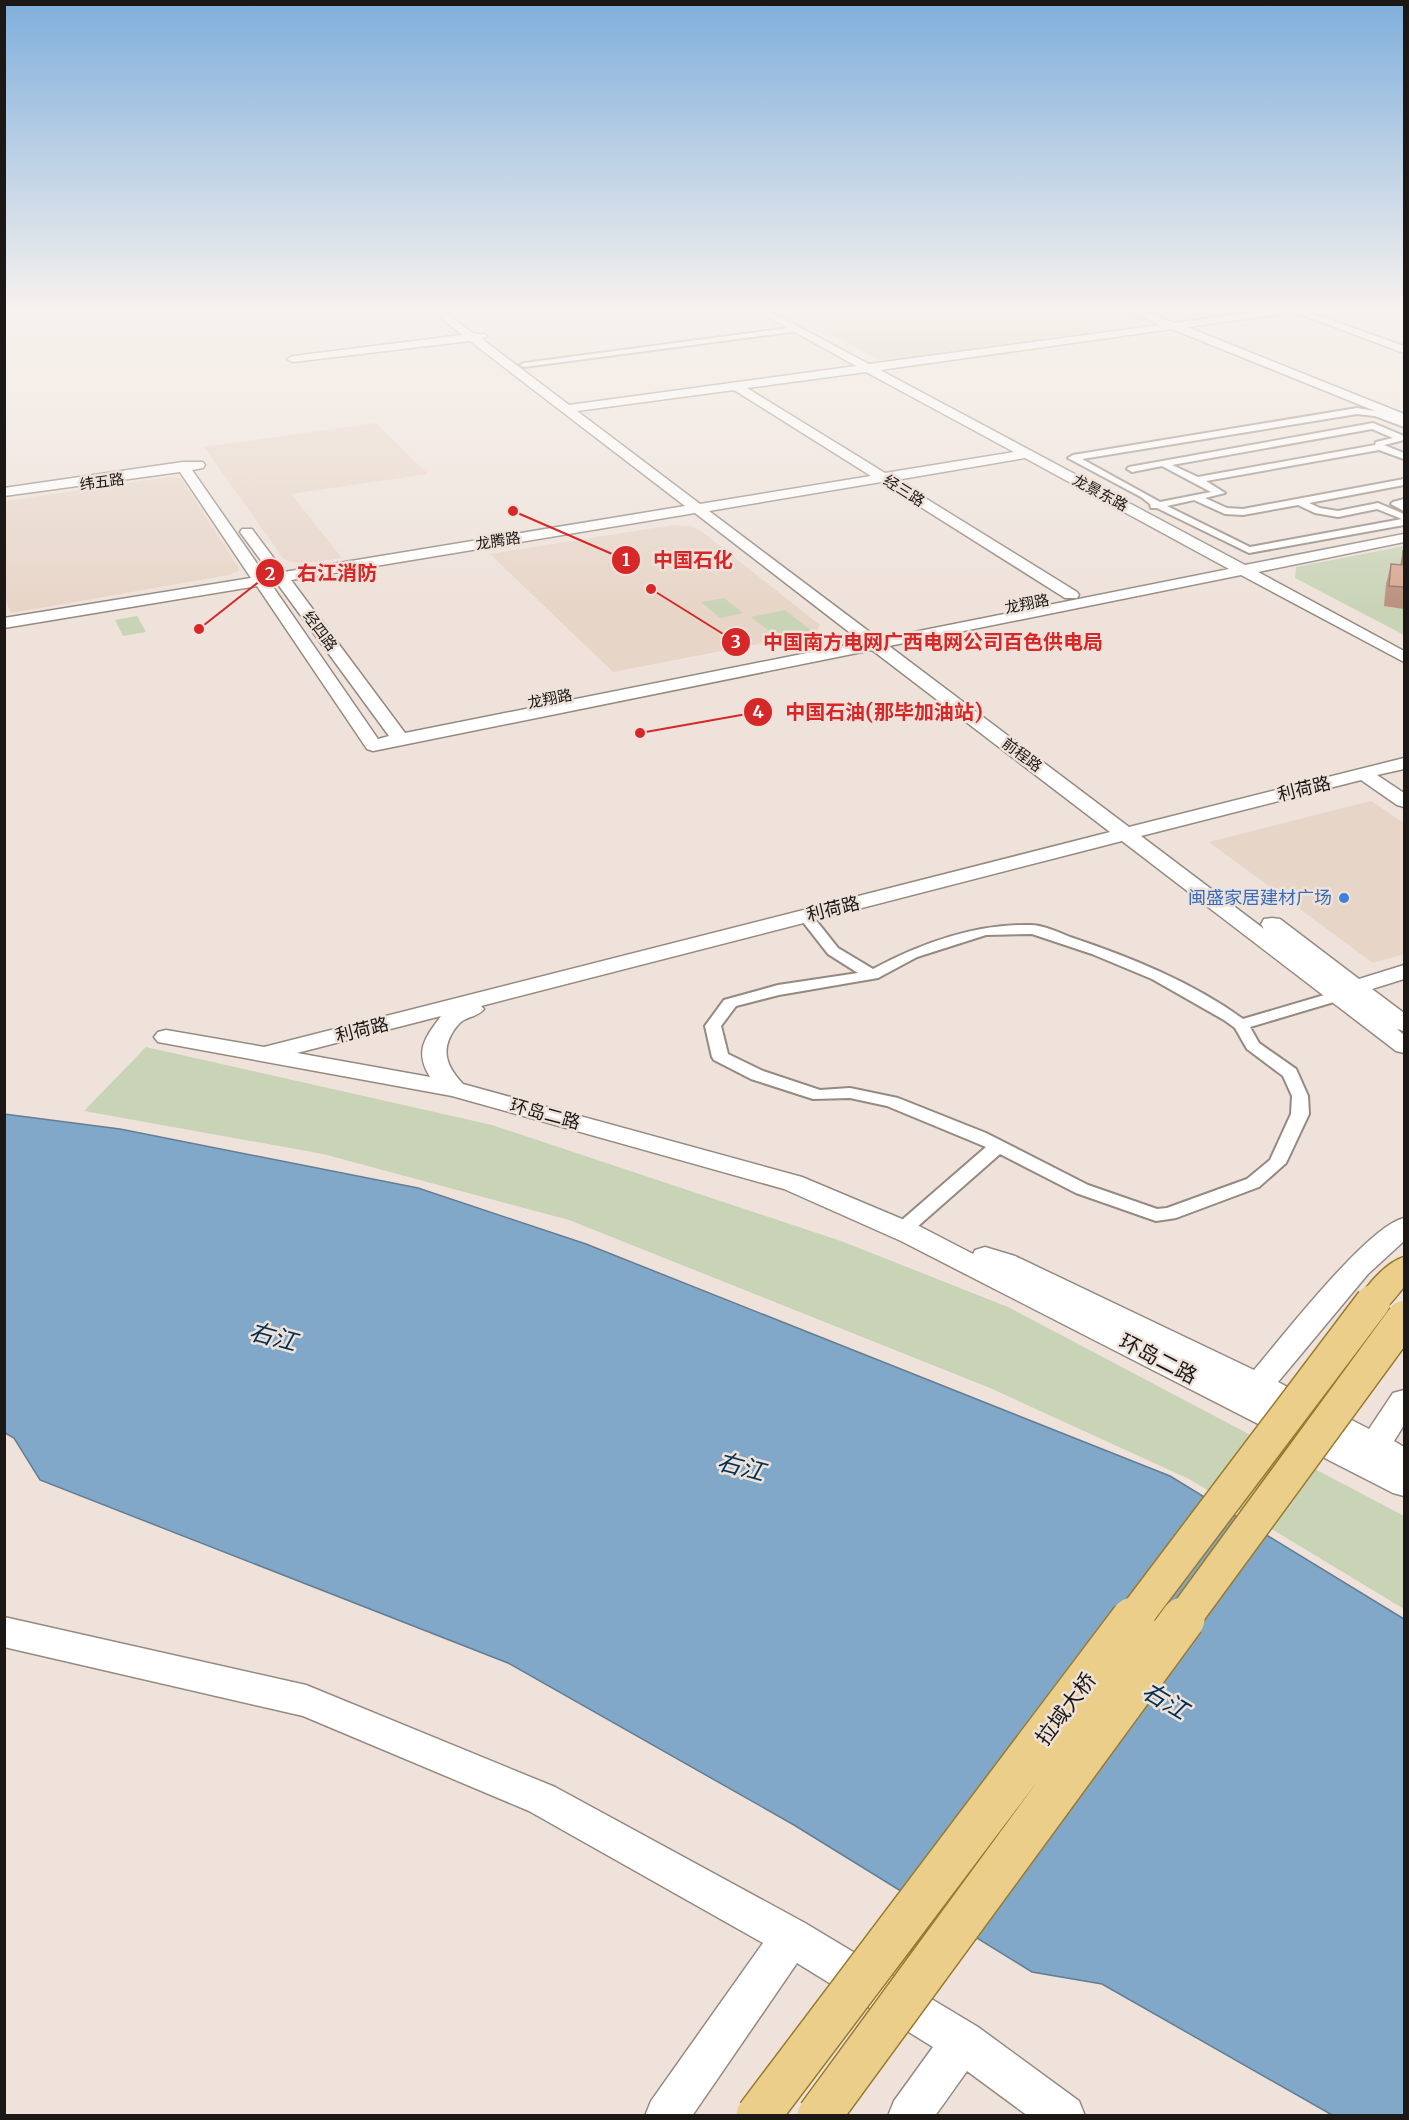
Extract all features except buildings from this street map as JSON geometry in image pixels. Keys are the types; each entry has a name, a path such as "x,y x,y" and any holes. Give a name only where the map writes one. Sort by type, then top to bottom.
{"main road":[{"name":"前程路","path":"577,411 1347,991 1404,1024"},
{"name":"经三路","path":"776,411 1071,595"},
{"name":"龙景东路","path":"951,411 1027,454 1404,645"},
{"name":"龙景东路","path":"962,411 1152,506 1245,566 1404,657"},
{"path":"1387,411 1404,418"},
{"name":"龙腾路","path":"4,623 1027,454"},
{"name":"纬五路","path":"4,494 191,467"},
{"name":"经四路","path":"191,467 279,577 397,735"},
{"name":"经四路","path":"191,467 260,580 370,741"},
{"name":"龙翔路","path":"370,741 1245,566 1404,529"},
{"name":"龙翔路","path":"879,639 1071,595 1404,538"},
{"name":"利荷路","path":"454,1089 440,1074 433,1055 436,1038 453,1016 473,1008 810,922 1404,763"},
{"name":"利荷路","path":"261,1055 1404,770"},
{"path":"1370,779 1404,801"},
{"path":"1347,991 1404,972"},
{"name":"前程路","path":"1347,991 1404,1046"},
{"name":"环岛二路","path":"166,1037 454,1089 793,1183 906,1232 1251,1394 1369,1454 1404,1484"},
{"path":"1251,1394 1358,1267 1404,1227"},
{"path":"819,2115 1389,1310 1404,1268"},
{"name":"拉域大桥","path":"758,2115 1389,1310"},
{"path":"1369,1454 1404,1401"},
{"name":"环岛二路","path":"1369,1454 1404,1461"},
{"path":"4,1632 306,1701 542,1799 791,1937 963,2042 1064,2115"},
{"path":"666,2115 791,1937"},
{"path":"909,2115 963,2042"}],"street":[{"path":"1404,425 1377,414 1357,411 1072,458 1144,495 1152,506 1249,550 1404,522"},
{"path":"1132,469 1166,465 1372,426 1402,438 1379,444 1380,447"},
{"path":"1197,480 1380,447 1404,456"},
{"path":"1152,506 1220,493 1166,465"},
{"path":"1195,497 1218,509 1233,512 1404,482"},
{"path":"1299,502 1318,511 1338,514 1378,506 1404,517"},
{"path":"1404,502 1396,504 1404,508"},
{"path":"810,922 833,951 873,975"},
{"path":"1033,929 1157,975 1240,1025 1253,1046 1290,1073 1302,1104 1285,1151 1277,1163 1252,1183 1169,1214 1156,1215 1082,1189 999,1146 892,1102 850,1092 819,1095 757,1074 720,1057 713,1026 730,1003 778,990 873,975 912,954 985,931 1033,929"},
{"path":"1240,1025 1347,991"},
{"path":"906,1232 999,1146"}],"shaded area":[{"path":"376,423 428,474 291,494 342,558 306,563 290,562 283,558 204,447"},
{"path":"169,477 181,478 240,570 229,575 11,613 5,599 5,501"},
{"path":"672,525 691,526 701,531 820,625 817,630 810,634 613,672 490,554"},
{"name":"闽盛家居建材广场","path":"1371,801 1404,823 1404,954 1373,963 1209,842"}],"green space":[{"path":"1404,546 1404,635 1295,578 1296,567"},
{"path":"724,598 743,613 720,618 701,602"},
{"path":"785,610 812,631 778,638 751,617"},
{"path":"137,616 146,632 123,636 115,620"},
{"path":"146,1047 492,1125 841,1241 1008,1307 1404,1516 1404,1609 1189,1479 990,1388 569,1220 323,1154 84,1111"}],"water":[{"name":"右江","path":"4,1114 120,1129 418,1188 586,1244 1170,1476 1404,1619 1404,2115 1332,2115 1102,1984 1032,1972 794,1825 508,1663 40,1480 14,1438 5,1433"}],"place":[{"name":"中国石化","path":"513,511"},
{"name":"中国南方电网广西电网公司百色供电局","path":"651,589"},
{"name":"右江消防","path":"199,629"},
{"name":"中国石油(那毕加油站)","path":"640,733"},
{"name":"闽盛家居建材广场","path":"1344,898"}]}
